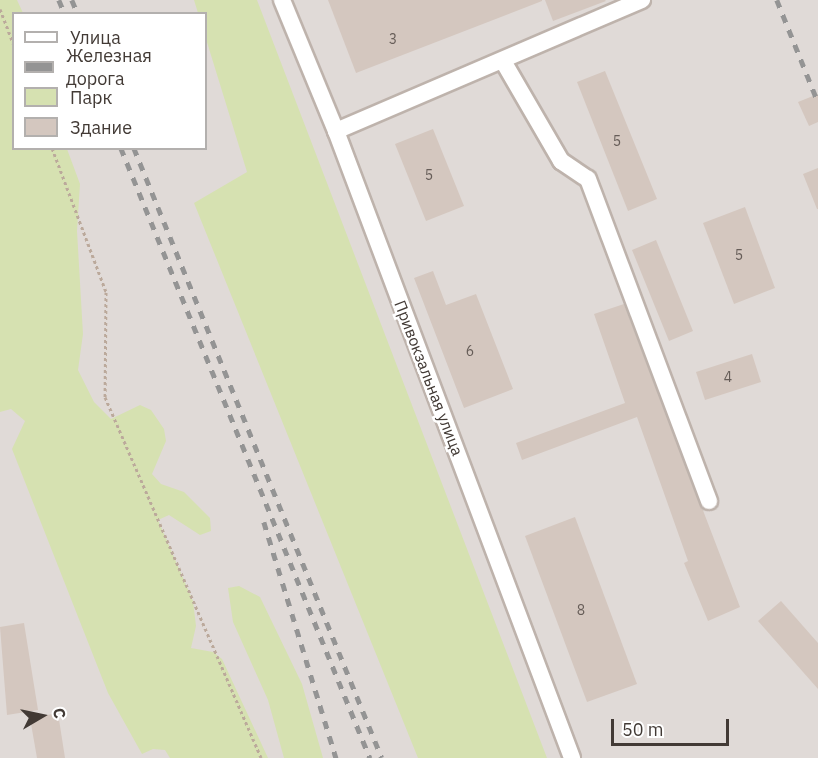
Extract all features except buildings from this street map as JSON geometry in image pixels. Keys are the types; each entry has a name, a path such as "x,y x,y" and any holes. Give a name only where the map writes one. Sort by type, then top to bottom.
{"street":[{"name":"Привокзальная улица","path":"282,0 336,131 572,758"},
{"path":"336,131 642,0"},
{"path":"502,61 561,161 588,180 709,501"}],"path":[{"path":"0,9 12,40"},
{"path":"53,150 106,292 105,397 261,758"}],"shaded area":[{"path":"0,0 818,0 818,758 0,758"}],"green space":[{"path":"0,0 17,0 23,12 12,12 12,150 67,150 80,184 77,231 83,334 78,370 94,402 111,419 140,405 151,410 164,429 166,441 152,474 161,484 184,492 210,518 211,531 200,535 169,515 158,520 193,601 196,626 191,648 213,652 222,659 268,758 170,758 165,750 153,749 142,754 108,693 12,449 25,421 11,409 0,412"},
{"path":"194,0 257,0 547,758 418,758 194,203 247,172 207,42 207,12 198,12"},
{"path":"239,586 260,597 302,684 323,758 284,758 268,700 233,622 228,588"}],"railway":[{"path":"59,0 64,12"},
{"path":"72,0 77,12"},
{"path":"777,0 818,102"},
{"path":"122,150 370,758"},
{"path":"135,150 382,758"},
{"path":"264,522 336,758"}]}
